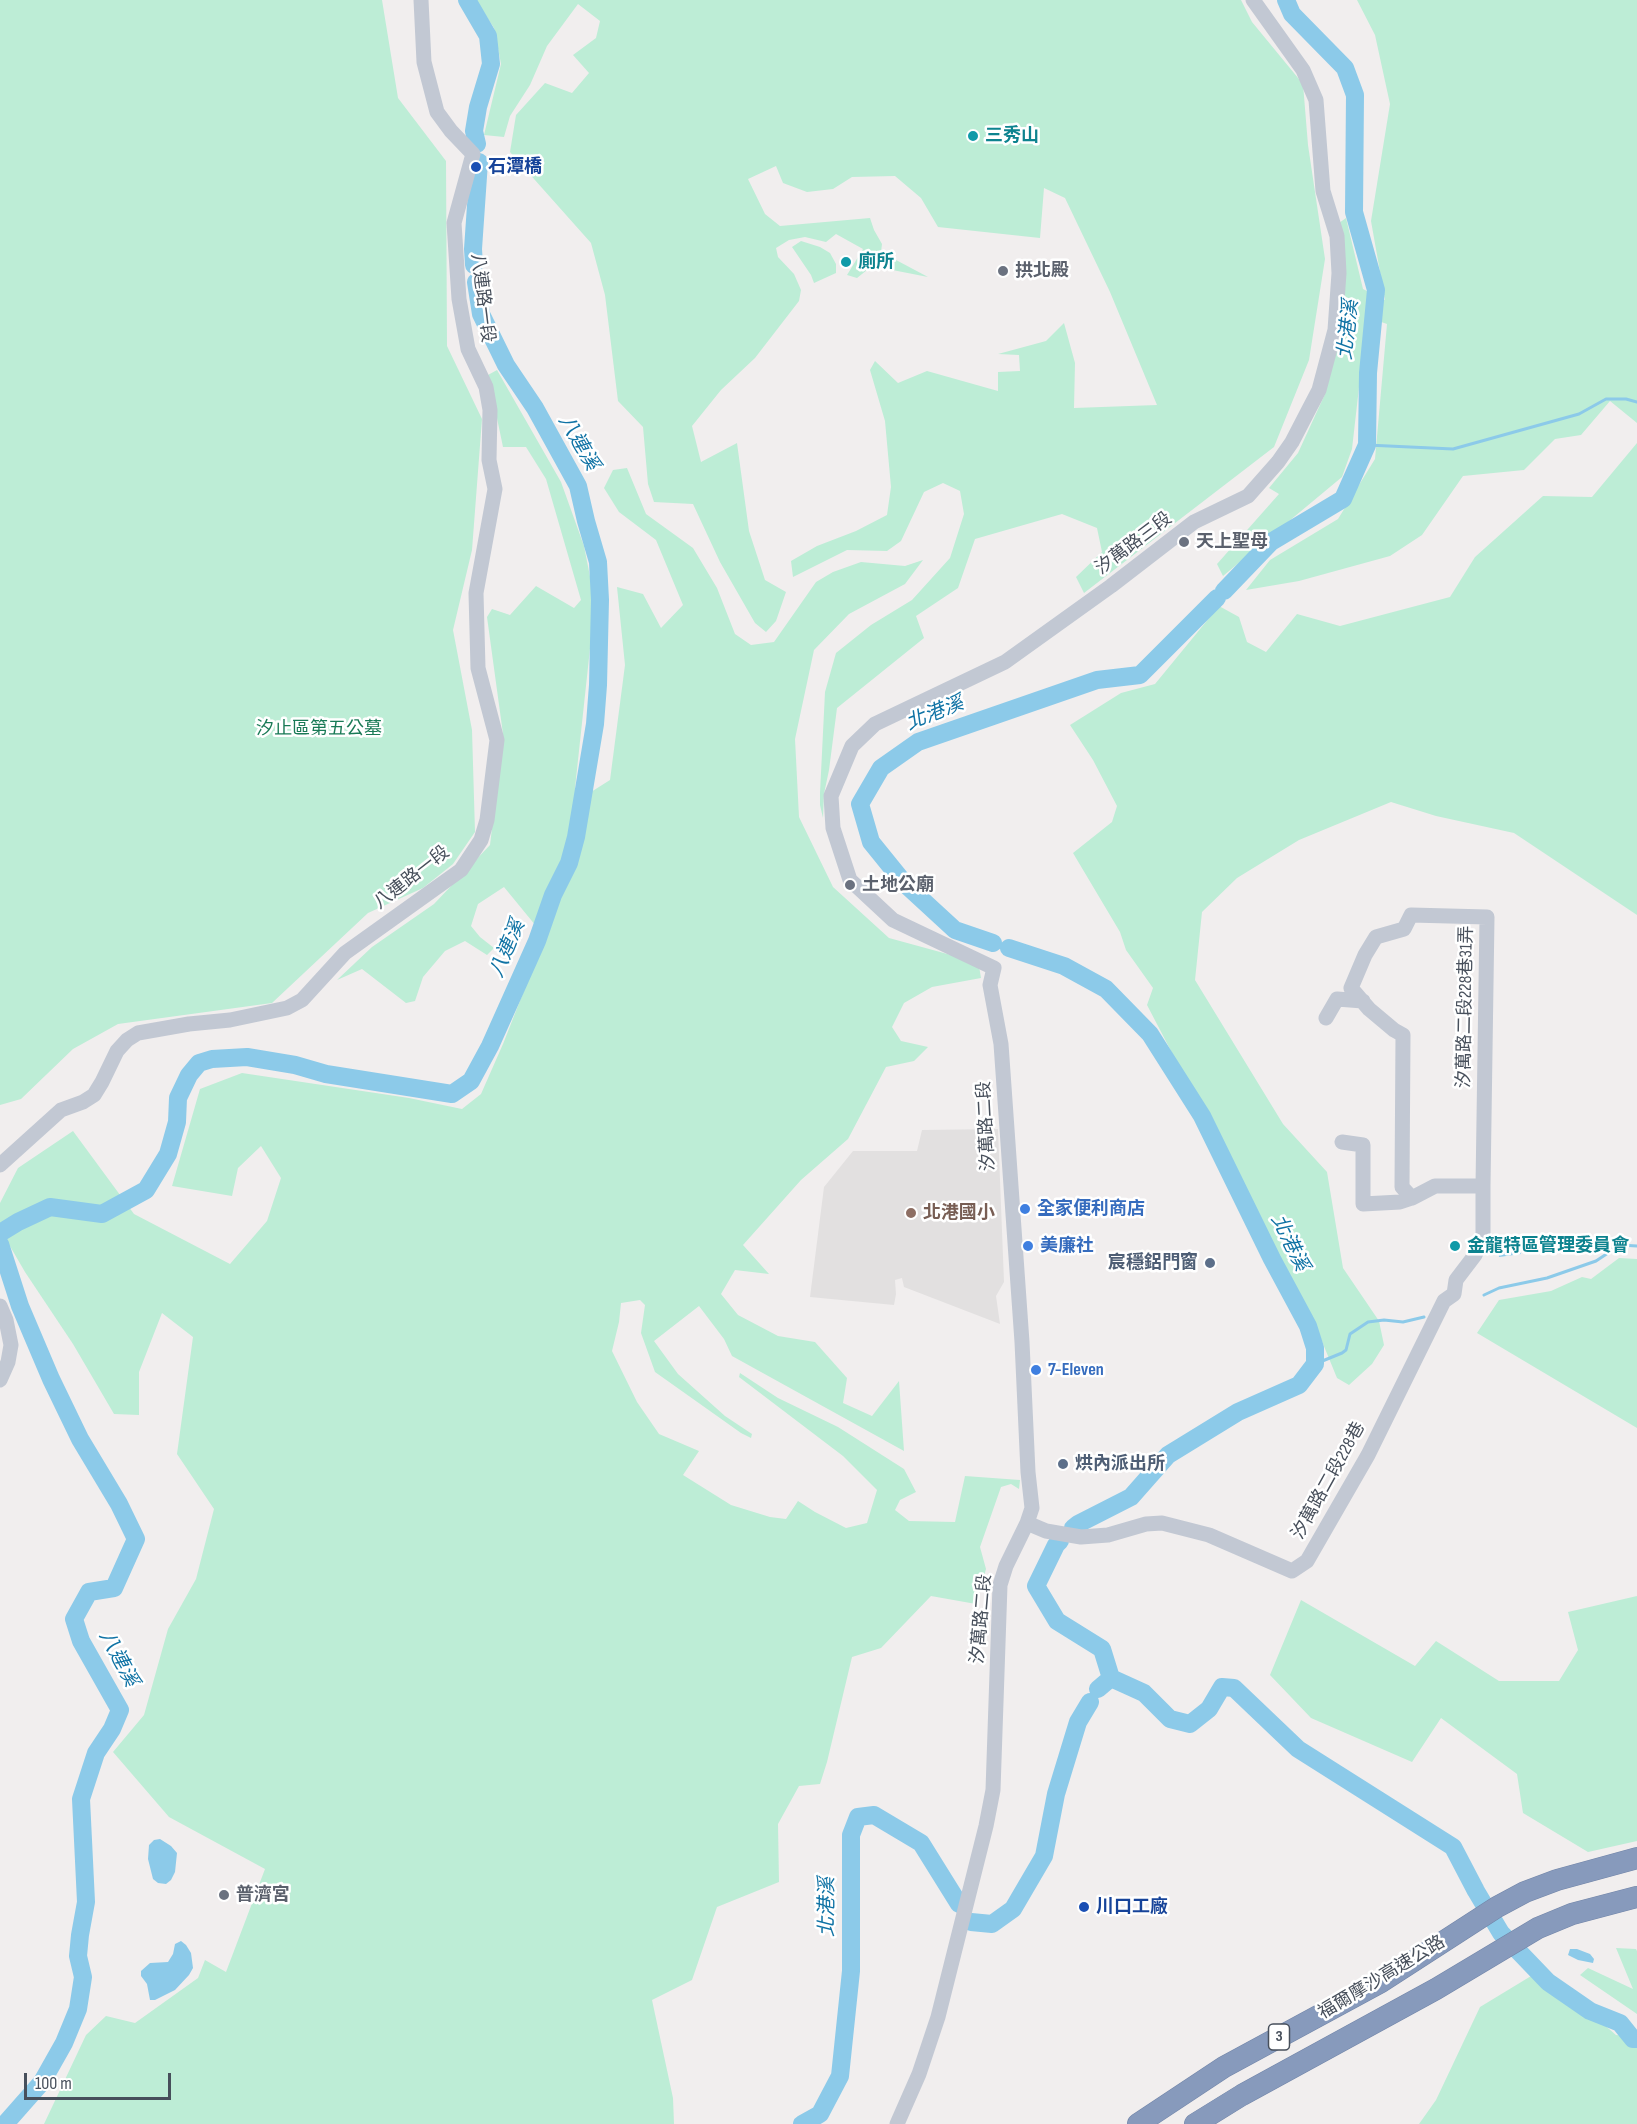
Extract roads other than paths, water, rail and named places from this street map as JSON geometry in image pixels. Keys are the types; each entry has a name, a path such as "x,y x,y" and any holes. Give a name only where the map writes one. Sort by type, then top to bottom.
{"highway":[{"name":"福爾摩沙高速公路","path":"1138,2124 1224,2067 1381,1982 1497,1907 1525,1892 1557,1880 1637,1858"},
{"name":"福爾摩沙高速公路","path":"1195,2124 1251,2089 1436,1989 1538,1928 1572,1914 1637,1897"}],"street":[{"name":"八連路一段","path":"0,1165 61,1110 83,1102 94,1095 117,1051 127,1040 138,1033 230,1020 287,1008 302,1000 345,953 461,870 481,840 487,820 497,740 478,668 476,593 495,489 489,460 490,410 486,387 468,350 459,299 454,223 473,154 437,112 424,62 421,0"},
{"name":"汐萬路三段","path":"994,968 893,920 850,880 833,828 831,796 852,746 875,724 1005,662 1111,586 1194,522 1248,496 1292,442 1319,390 1335,330 1339,273 1337,236 1323,191 1316,100 1303,70 1254,0"},
{"name":"汐萬路二段228巷31弄","path":"1412,1198 1402,1187 1403,1035 1369,1010 1351,988 1365,955 1376,937 1404,929 1411,915 1487,917 1483,1237 1475,1255 1456,1280 1454,1294 1444,1301 1437,1316"},
{"name":"汐萬路二段","path":"897,2124 919,2074 938,2017 986,1826 993,1790 1000,1585 1032,1508 1001,1044 990,985 994,968"},
{"path":"1326,1018 1337,999 1363,1002"},
{"path":"1342,1142 1363,1145 1363,1204 1401,1202 1435,1186 1483,1186"},
{"path":"0,1306 6,1320 11,1345 8,1362 0,1380"},
{"name":"汐萬路二段228巷","path":"1027,1523 1046,1531 1081,1537 1162,1523 1209,1536 1292,1571 1307,1561 1362,1464 1437,1316"}],"water":[{"path":"1518,1237 1521,1254 1499,1257 1497,1240"},
{"path":"160,1839 177,1853 175,1872 166,1884 158,1883 153,1879 148,1859 149,1845 154,1840"},
{"path":"181,1941 191,1953 193,1968 175,1990 155,2000 150,2000 147,1984 141,1976 141,1971 150,1963 168,1962 175,1944"},
{"path":"1570,1949 1590,1954 1594,1959 1593,1963 1568,1955"}],"waterway":[{"name":"八連溪","path":"467,0 488,36 491,64 478,107 474,131 477,144"},
{"name":"北港溪","path":"1224,591 1271,542 1343,499 1367,445 1368,373 1376,290 1354,212 1355,95 1345,68 1292,14 1286,0"},
{"name":"八連溪","path":"474,265 479,162"},
{"name":"八連溪","path":"0,1233 50,1207 102,1214 146,1190 168,1154 177,1122 178,1098 189,1075 199,1063 212,1059 247,1057 295,1065 326,1074 452,1094 471,1081 490,1046 537,941 553,895 569,863 576,837 595,724 600,600 598,562 578,486 535,408 506,365 481,314 476,282"},
{"path":"1367,445 1453,449 1579,414 1606,399 1626,399 1637,402"},
{"name":"北港溪","path":"993,943 955,930 905,884 871,842 860,804 881,768 918,742 1097,680 1140,675 1217,598"},
{"name":"北港溪","path":"1009,948 1064,966 1106,989 1150,1034 1202,1116 1272,1259 1308,1326 1315,1348 1315,1364 1299,1385 1238,1412 1168,1455 1131,1497 1073,1528"},
{"name":"八連溪","path":"0,1244 20,1306 51,1379 80,1439 119,1504 136,1539 114,1588 89,1592 74,1619 81,1641 120,1710 112,1729 96,1753 81,1799 86,1902 78,1956 83,1977 78,2009 64,2043 42,2082 5,2124"},
{"path":"1484,1295 1499,1288 1547,1278 1596,1261 1620,1245 1637,1246"},
{"path":"1315,1364 1346,1350 1350,1334 1368,1322 1384,1320 1403,1322 1424,1317"},
{"name":"北港溪","path":"1060,1541 1036,1586 1057,1621 1102,1649 1111,1678 1098,1689"},
{"path":"1111,1678 1144,1693 1170,1719 1190,1724 1209,1709 1222,1687 1234,1688 1298,1749 1453,1847 1501,1933 1548,1982 1590,2011 1620,2023 1633,2039 1637,2039"},
{"name":"北港溪","path":"971,1922 992,1924 1013,1909 1044,1856 1056,1794 1078,1722 1090,1702"},
{"name":"北港溪","path":"802,2124 820,2114 840,2076 851,1971 851,1835 858,1817 874,1815 921,1843 959,1904"}],"place":[{"name":"三秀山","path":"973,136"},
{"name":"石潭橋","path":"476,167"},
{"name":"廁所","path":"846,262"},
{"name":"拱北殿","path":"1003,271"},
{"name":"天上聖母","path":"1184,542"},
{"name":"土地公廟","path":"850,885"},
{"name":"全家便利商店","path":"1025,1209"},
{"name":"北港國小","path":"911,1213"},
{"name":"美廉社","path":"1028,1246"},
{"name":"金龍特區管理委員會","path":"1455,1246"},
{"name":"宸穩鋁門窗","path":"1210,1263"},
{"name":"7-Eleven","path":"1036,1370"},
{"name":"烘內派出所","path":"1063,1464"},
{"name":"普濟宮","path":"224,1895"},
{"name":"川口工廠","path":"1084,1907"}],"park label":[{"name":"汐止區第五公墓","path":"319,729"}]}
